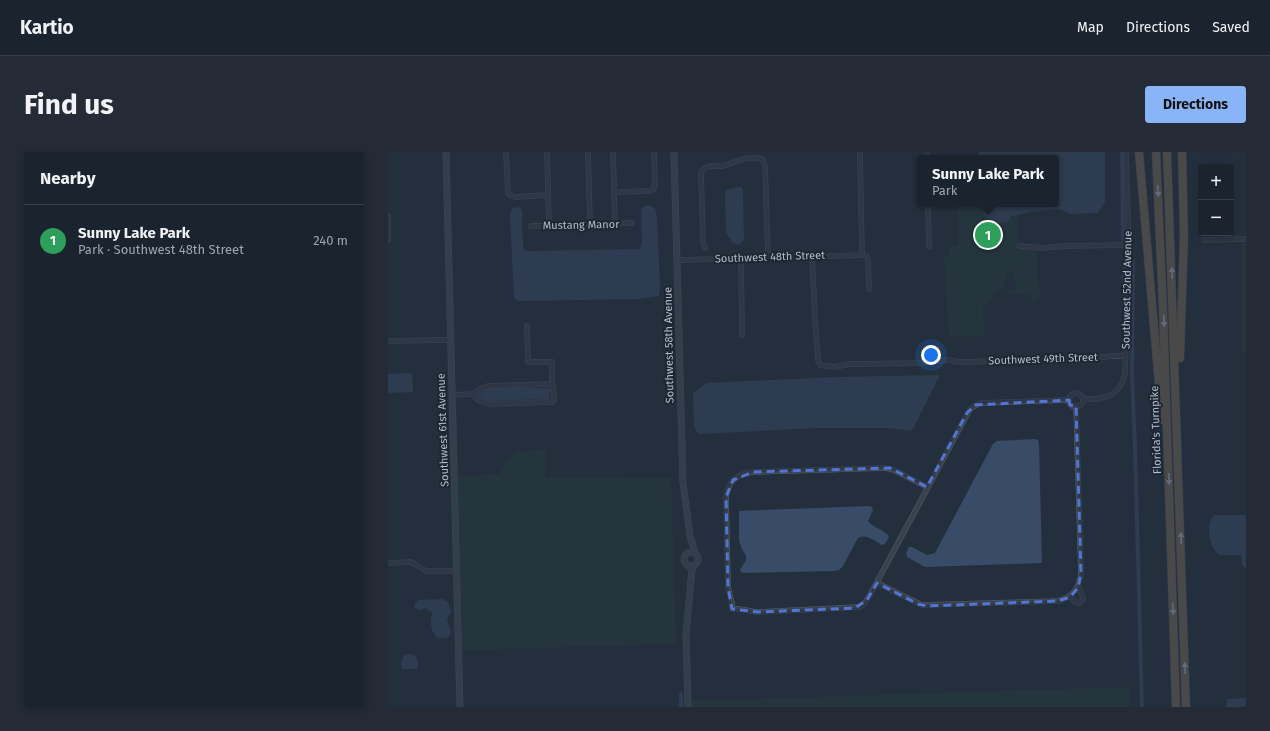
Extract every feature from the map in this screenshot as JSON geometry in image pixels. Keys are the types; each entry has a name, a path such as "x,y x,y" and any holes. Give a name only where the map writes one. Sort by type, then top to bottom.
{"highway":[{"path":"1139,152 1163,428 1168,456"},
{"name":"Florida's Turnpike","path":"1156,152 1163,309 1176,707"},
{"name":"Florida's Turnpike","path":"1167,152 1186,707"},
{"path":"1176,396 1180,364 1184,253 1182,152"}],"street":[{"name":"Southwest 61st Avenue","path":"446,152 460,707"},
{"path":"506,152 507,190 510,194 515,197 548,196"},
{"path":"547,152 549,225"},
{"path":"588,152 590,224"},
{"path":"613,152 615,224"},
{"path":"614,192 650,191 654,189 654,152"},
{"name":"Southwest 58th Avenue","path":"674,152 683,483 690,536 695,553"},
{"path":"860,152 862,255 866,255 868,259 869,289"},
{"name":"Southwest 52nd Avenue","path":"1082,399 1105,398 1111,395 1122,383 1125,374 1125,274 1129,252 1126,152"},
{"path":"705,248 703,242 700,173 707,167 721,166 739,160 756,158 762,160 765,165 768,257"},
{"path":"928,207 929,246"},
{"path":"388,216 388,240"},
{"name":"Mustang Manor","path":"531,226 632,223"},
{"path":"1204,240 1246,239"},
{"path":"1020,246 1042,248 1128,245"},
{"name":"Southwest 48th Street","path":"677,260 862,255"},
{"name":"Southwest 49th Street","path":"812,256 815,320 818,360 820,366 833,367 851,364 922,363 948,360 960,362 1077,360 1126,355"},
{"path":"741,258 742,335"},
{"path":"472,394 478,400 489,404 552,402 554,400 552,362 528,362 527,326"},
{"path":"388,341 450,340"},
{"path":"452,395 472,394 488,386 552,384"},
{"path":"1076,393 1080,395 1082,399 1081,404 1076,406 1070,404 1069,400 1071,395 1076,393"},
{"path":"927,487 894,470 885,468 747,473 736,477 730,484 726,497 728,587 732,609 738,608 750,612 758,612 860,607 867,600 877,583 967,413 975,405 980,403 1069,400"},
{"path":"877,583 922,606 1058,601 1070,597 1078,588 1081,574 1076,406"},
{"name":"Southwest 58th Avenue","path":"686,554 690,536"},
{"path":"688,707 686,634 691,581 694,564 698,559 695,553 689,552 684,558 691,581"},
{"path":"388,563 411,562 426,571 456,572"},
{"path":"687,564 694,564"},
{"path":"1070,597 1074,602 1079,603 1083,600 1083,596 1078,588"}],"highlighted area":[{"path":"1069,400 1070,405 1076,406 1081,573 1078,588 1070,597 1058,601 927,606 918,604 877,583 867,600 855,608 758,612 732,609 728,587 726,497 733,480 753,472 890,468 927,487 967,413 975,405"}],"green space":[{"path":"958,207 982,207 987,219 993,222 1017,215 1018,248 1036,251 1037,253 1037,280 1040,289 1038,299 1033,300 1030,297 1030,293 1008,295 1008,290 1015,289 1016,286 1011,271 1007,270 1004,288 995,292 992,301 988,302 983,307 984,336 949,337 944,256 949,256 949,247 959,246"},
{"path":"1242,243 1246,243 1246,352 1242,352"},
{"path":"545,450 545,477 671,478 676,644 463,650 458,476 499,474 515,452"},
{"path":"1129,687 1130,707 691,707 691,701"}],"water":[{"path":"979,152 1105,152 1105,202 1098,213 1071,214 1059,209 1012,216 1007,223 989,220 983,214 982,207 1059,207 1059,155 979,155"},
{"path":"739,187 743,190 744,240 739,245 733,243 726,233 725,194 726,190"},
{"path":"648,205 655,208 657,218 660,287 659,296 637,299 525,301 518,301 514,298 510,215 513,208 519,207 522,210 524,250 527,251 639,249 642,241 641,211 643,207"},
{"path":"411,373 413,392 388,393 388,374"},
{"path":"940,375 912,431 888,428 816,428 700,434 694,427 693,393 707,383 837,377"},
{"path":"488,388 548,388 551,390 549,399 488,401 478,396 478,394"},
{"path":"1038,440 1039,444 1042,563 925,567 907,557 906,553 909,547 912,547 927,555 935,553 993,444 997,441"},
{"path":"872,507 873,510 868,521 887,534 889,536 888,539 886,543 882,545 864,536 858,538 843,566 839,570 741,572 740,570 746,560 746,556 739,540 739,511"},
{"path":"1214,515 1246,515 1246,569 1242,565 1241,555 1220,555 1213,548 1209,530 1211,519"},
{"path":"442,599 448,602 451,612 447,619 451,633 447,638 438,638 433,632 431,626 432,612 425,608 420,610 415,609 415,603 418,600"},
{"path":"409,654 416,656 418,666 416,669 402,669 401,663 403,658 405,655"},
{"path":"1246,698 1246,707 1226,707 1227,699"}],"waterway":[{"path":"1122,152 1123,240"},
{"path":"1133,261 1132,375 1142,707"},
{"path":"681,694 681,707"}],"place":[{"name":"Sunny Lake Park","path":"988,235"}]}
